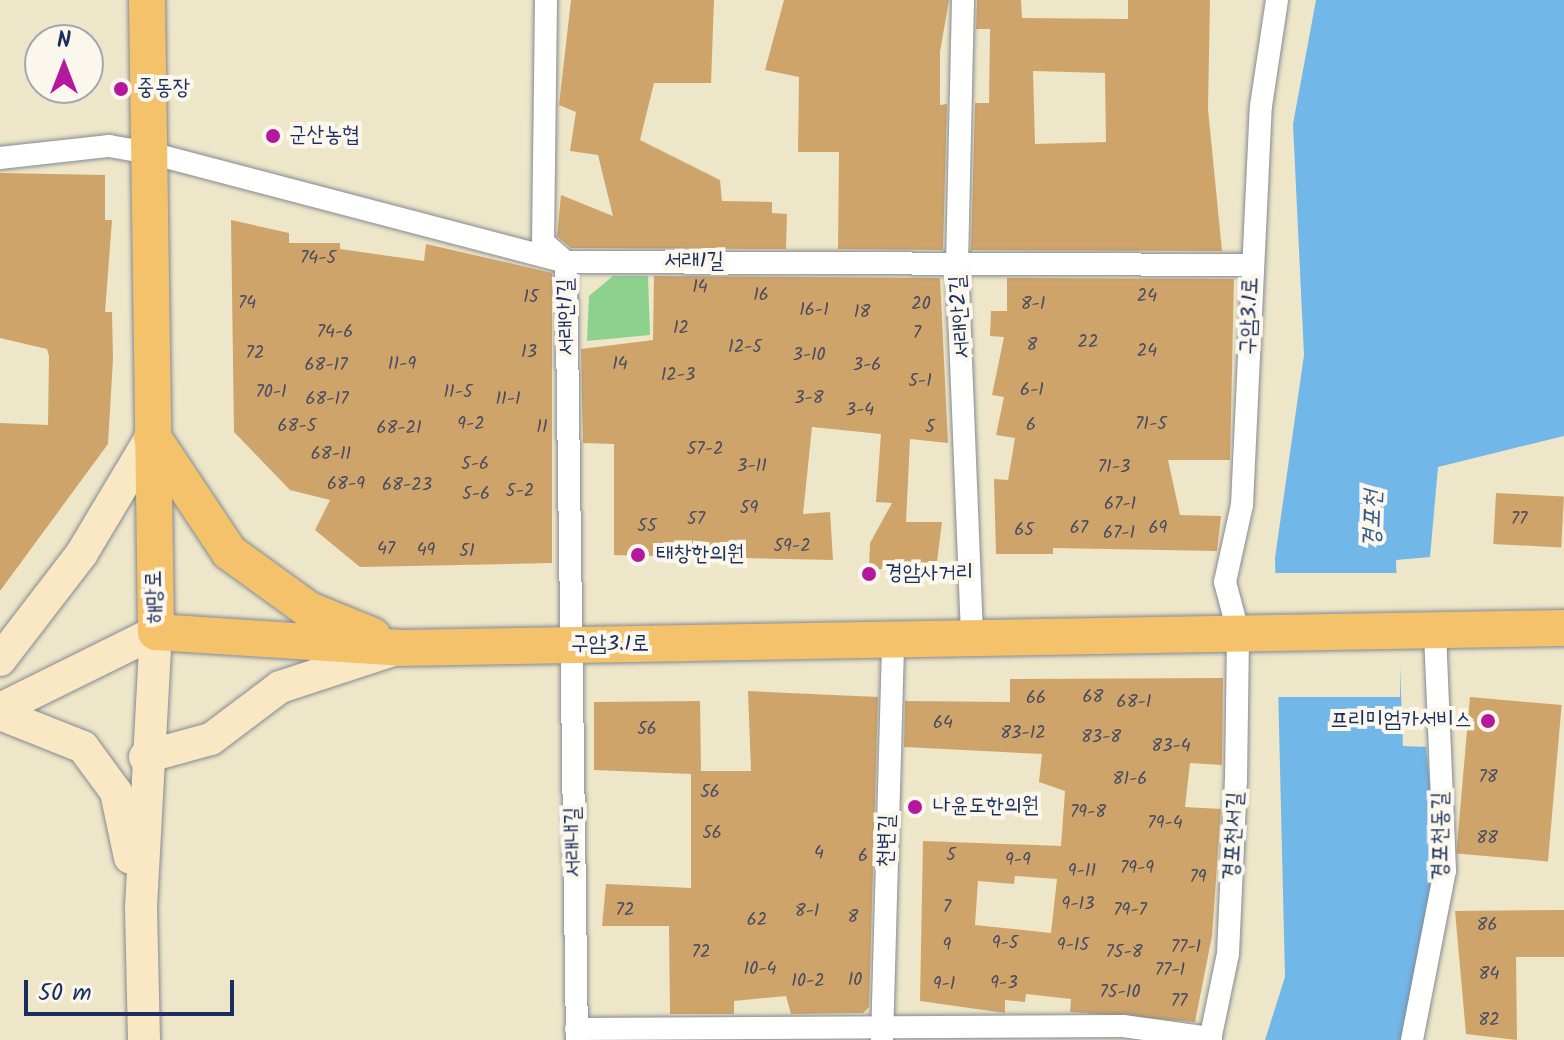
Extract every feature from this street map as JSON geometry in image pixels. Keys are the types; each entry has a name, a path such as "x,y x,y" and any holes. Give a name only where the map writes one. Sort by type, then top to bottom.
{"main road":[{"name":"해망로","path":"147,0 156,632"},
{"path":"152,436 229,552 309,610 401,648"},
{"path":"1246,631 1564,628"},
{"name":"구암3.1로","path":"156,632 401,648 893,643 972,635 1246,631"}],"street":[{"name":"서래안1길","path":"546,0 543,242 566,262 572,645"},
{"name":"서래안2길","path":"963,0 957,261 972,635"},
{"name":"구암3.1로","path":"1246,631 1225,582 1242,505 1261,106 1277,0"},
{"path":"0,158 109,146 150,153"},
{"name":"서래1길","path":"150,153 566,262 957,261 1252,265"},
{"path":"0,660 82,553 152,436"},
{"name":"경포천동길","path":"1412,1040 1445,871 1421,630"},
{"name":"경포천서길","path":"1210,1039 1228,954 1246,631"},
{"path":"0,711 156,632"},
{"name":"해망로","path":"144,1040 141,907 145,757 156,632"},
{"name":"천변길","path":"882,1032 893,643"},
{"name":"서래내길","path":"572,645 576,1034"},
{"path":"145,757 211,739 280,687 401,648"},
{"path":"0,711 83,747 116,792 141,907"},
{"path":"576,1034 882,1032 1123,1026 1210,1039"}],"green space":[{"path":"613,276 648,276 650,335 587,341 589,296"}],"water":[{"name":"경포천","path":"1316,0 1564,0 1564,436 1438,467 1430,557 1396,560 1403,746 1426,747 1438,864 1408,1040 1265,1040 1285,977 1275,558 1304,355 1293,124"}],"pier":[{"path":"1272,573 1400,573 1400,697 1272,697"}],"building":[{"path":"571,0 714,0 711,83 654,83 640,140 720,180 722,201 772,202 772,213 787,214 786,249 571,248 557,236 561,195 613,216 598,155 570,151 576,112 559,105"},
{"path":"784,0 949,0 940,52 940,105 947,104 943,250 838,249 839,152 798,152 799,77 765,70"},
{"path":"977,0 1021,0 1022,18 1128,19 1128,0 1210,0 1208,109 1222,251 971,250 975,103 989,103 990,29 976,29","holes":["1033,71 1105,73 1106,142 1035,144"]},
{"path":"0,173 105,175 105,220 112,220 105,312 112,312 113,359 108,444 0,591 0,423 48,425 49,356 47,349 0,338"},
{"path":"231,220 289,233 289,243 340,243 340,249 424,261 426,244 552,273 552,563 360,567 315,530 330,500 290,490 234,432"},
{"path":"654,276 940,278 948,443 910,439 906,522 942,522 936,570 869,569 870,543 892,503 876,502 881,434 812,427 803,514 830,512 833,560 614,555 614,444 583,443 581,349 653,340"},
{"path":"1007,278 1234,279 1230,460 1168,460 1180,515 1221,516 1217,551 1053,548 1053,554 996,554 994,479 1008,480 1015,438 996,435 1004,397 992,395 1004,337 990,336 991,311 1007,311"},
{"path":"1496,493 1564,497 1561,547 1493,544"},
{"path":"1223,678 1222,765 1190,763 1185,807 1221,809 1212,936 1195,1022 1070,1012 1071,999 1026,994 1025,1002 1005,1000 1005,1013 920,1001 923,841 1061,846 1065,791 1039,782 1042,754 904,747 905,701 1010,702 1010,679","holes":["1015,876 1057,879 1051,933 975,925 978,881 1014,884"]},
{"path":"748,691 878,697 869,1007 863,1013 791,1014 786,996 734,1001 734,1014 670,1014 669,926 602,926 606,884 691,888 691,774 594,770 594,702 700,701 701,771 751,771"},
{"path":"1470,697 1562,705 1548,861 1456,853"},
{"path":"1564,910 1564,957 1516,957 1517,1040 1466,1034 1455,911"}],"place":[{"name":"중동장","path":"121,89"},
{"name":"군산농협","path":"273,136"},
{"name":"태창한의원","path":"638,555"},
{"name":"경암사거리","path":"869,574"},
{"name":"프리미엄카서비스","path":"1488,721"},
{"name":"나윤도한의원","path":"915,807"}]}
